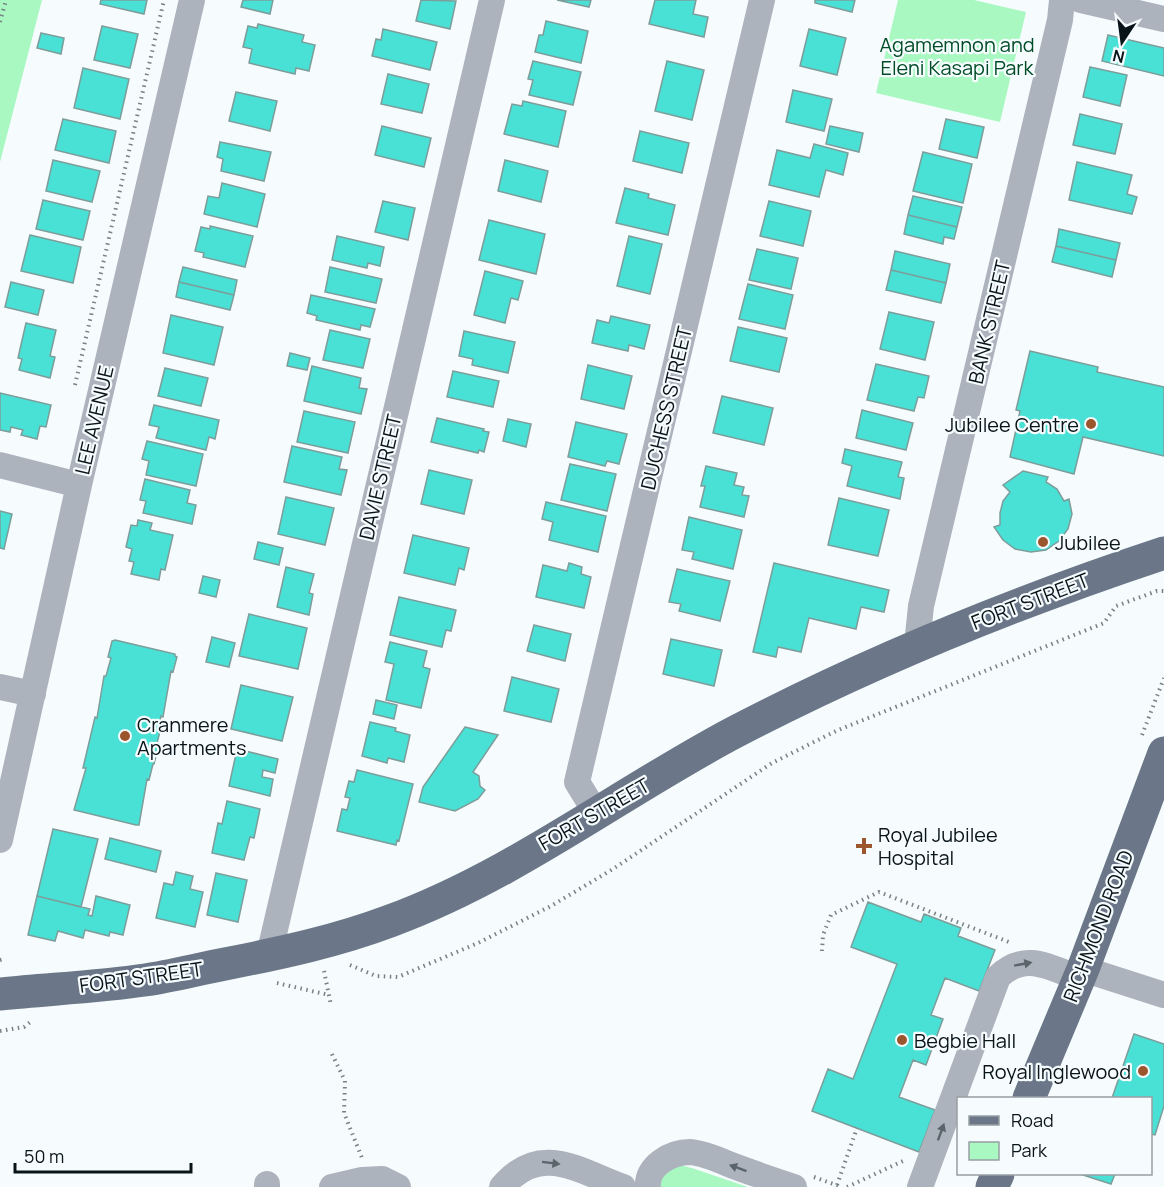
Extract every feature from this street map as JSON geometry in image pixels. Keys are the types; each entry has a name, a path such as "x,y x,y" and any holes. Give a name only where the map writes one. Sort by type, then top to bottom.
{"main road":[{"name":"FORT STREET","path":"0,994 270,968 334,939 391,921 501,869 733,734 917,645 1096,576 1164,553"},
{"path":"1096,576 1164,580"},
{"name":"RICHMOND ROAD","path":"1029,1097 1081,973 1151,748"}],"street":[{"name":"LEE AVENUE","path":"0,840 3,813 33,694 79,485 192,0"},
{"name":"DAVIE STREET","path":"270,968 492,0"},
{"name":"DUCHESS STREET","path":"596,813 577,782 762,0"},
{"name":"BANK STREET","path":"917,645 921,606 1060,20 1062,0"},
{"path":"1081,0 1164,19"},
{"path":"0,465 79,485"},
{"path":"0,687 33,694"},
{"path":"920,1187 998,977 1007,968 1020,963 1035,962 1164,995"},
{"path":"648,1187 652,1169 673,1156 686,1141 707,1156 780,1184"},
{"path":"502,1187 524,1166 542,1161 557,1162 622,1187"},
{"path":"332,1187 369,1179 382,1179 398,1187"}],"path":[{"path":"0,22 6,0"},
{"path":"1151,748 1164,678"},
{"path":"822,951 823,935 831,915 879,892 1017,945"},
{"path":"270,968 329,995"},
{"path":"324,969 331,1005"},
{"path":"333,1054 345,1081 344,1113 369,1179"},
{"path":"837,1185 857,1128"},
{"path":"847,1187 882,1169 933,1152"}],"green space":[{"path":"0,0 42,0 0,162"},
{"name":"Agamemnon and Eleni Kasapi Park","path":"898,0 974,0 1026,12 1000,122 876,93"},
{"path":"679,1165 748,1187 657,1187 661,1174"}],"building":[{"path":"101,0 147,0 144,14 100,4"},
{"path":"243,0 273,0 270,14 241,7"},
{"path":"421,0 456,1 450,29 416,21"},
{"path":"557,0 591,0 589,7"},
{"path":"655,0 696,0 693,14 708,17 704,37 649,24"},
{"path":"815,0 855,0 852,12 815,3"},
{"path":"546,21 588,31 581,63 535,52 539,35 543,35"},
{"path":"258,24 304,35 302,42 315,45 309,71 296,68 295,74 249,63 252,49 243,47 248,26 257,28"},
{"path":"102,26 138,34 130,68 94,60"},
{"path":"383,29 437,42 430,70 372,56 376,39 381,40"},
{"path":"809,29 846,38 837,75 800,66"},
{"path":"41,33 64,38 61,54 37,48"},
{"path":"1108,35 1164,48 1164,76 1102,61"},
{"path":"533,61 581,72 573,105 529,95 533,80 528,79"},
{"path":"667,61 704,70 692,120 655,111"},
{"path":"1090,67 1127,75 1120,106 1083,97"},
{"path":"83,68 129,79 120,119 74,108"},
{"path":"388,74 429,84 422,113 381,104"},
{"path":"793,90 832,99 824,131 786,122"},
{"path":"236,92 277,101 270,131 229,121"},
{"path":"523,101 566,111 558,147 504,134 512,104 522,106"},
{"path":"1080,114 1122,124 1115,154 1073,145"},
{"path":"63,119 116,131 109,163 55,150"},
{"path":"946,119 984,127 977,158 939,149"},
{"path":"382,126 431,138 424,167 375,155"},
{"path":"830,126 863,133 859,152 826,144"},
{"path":"640,131 689,143 682,173 633,161"},
{"path":"220,142 271,152 264,181 221,171 223,159 217,157"},
{"path":"814,144 848,153 843,175 826,170 819,197 769,185 777,150 810,158"},
{"path":"923,152 972,164 963,203 913,191"},
{"path":"53,160 100,171 92,202 46,191"},
{"path":"505,160 548,171 541,202 498,191"},
{"path":"1077,162 1132,175 1127,194 1137,197 1132,214 1069,200"},
{"path":"222,183 265,194 257,227 204,214 208,196 219,198"},
{"path":"625,188 649,194 648,198 675,205 668,235 616,223"},
{"path":"913,196 962,207 957,227 908,215"},
{"path":"43,200 90,211 83,240 36,229"},
{"path":"383,201 415,208 408,240 375,232"},
{"path":"769,201 811,211 803,246 760,236"},
{"path":"908,215 957,227 954,239 944,237 943,244 904,234"},
{"path":"489,220 545,234 536,274 479,260"},
{"path":"210,226 253,236 245,267 203,257 204,253 195,251 201,227 210,229"},
{"path":"1059,229 1120,243 1116,260 1056,246"},
{"path":"30,235 81,247 73,283 21,271"},
{"path":"337,236 384,247 380,266 368,263 367,268 332,260"},
{"path":"629,236 662,244 650,294 617,286"},
{"path":"1056,246 1116,260 1112,277 1052,262"},
{"path":"757,249 798,258 791,289 749,280"},
{"path":"895,251 950,264 946,283 891,270"},
{"path":"183,267 237,280 234,295 179,282"},
{"path":"330,267 382,279 376,303 325,292"},
{"path":"891,270 946,283 941,303 886,290"},
{"path":"485,271 523,281 518,300 511,298 505,323 474,315"},
{"path":"11,282 44,290 38,315 5,307"},
{"path":"179,282 234,295 230,310 176,297"},
{"path":"748,284 793,295 785,329 739,319"},
{"path":"311,295 375,309 370,327 361,325 360,330 316,320 317,316 307,313"},
{"path":"889,312 934,322 925,360 880,349"},
{"path":"171,315 223,327 214,365 163,353"},
{"path":"611,316 650,325 644,349 629,345 628,351 592,343 597,320 609,323"},
{"path":"26,323 56,330 50,356 55,357 50,378 19,370 22,359 18,358"},
{"path":"738,327 787,338 779,372 730,361"},
{"path":"330,330 370,339 363,368 323,360"},
{"path":"464,331 515,342 508,373 472,365 473,359 459,356"},
{"name":"Jubilee Centre","path":"1030,351 1098,367 1097,372 1164,387 1164,456 1083,437 1074,474 1010,457 1020,411 1016,410"},
{"path":"290,353 310,358 307,370 287,366"},
{"path":"876,364 929,376 924,398 918,397 914,411 867,400"},
{"path":"588,365 632,376 624,409 581,399"},
{"path":"312,366 361,378 359,388 367,389 361,414 304,401"},
{"path":"165,368 208,378 201,406 158,396"},
{"path":"453,371 499,381 493,407 447,397"},
{"path":"0,393 51,405 46,427 40,426 37,439 21,435 23,430 11,427 10,432 0,430"},
{"path":"722,396 773,408 764,445 713,433"},
{"path":"154,405 219,420 215,439 209,437 206,450 156,438 159,427 149,425"},
{"path":"862,410 913,423 906,450 856,438"},
{"path":"304,411 355,422 348,453 297,442"},
{"path":"437,418 489,432 484,452 479,450 478,453 431,442"},
{"path":"508,419 531,424 526,447 503,441"},
{"path":"576,422 627,434 619,464 607,461 605,466 568,457"},
{"path":"147,441 203,454 196,486 146,475 149,461 142,459"},
{"path":"292,446 342,457 339,469 347,470 341,495 284,482"},
{"path":"845,449 902,462 898,477 904,478 900,499 847,486 852,466 842,463"},
{"path":"570,464 616,474 607,511 561,500"},
{"path":"706,466 737,473 734,485 744,487 742,495 749,496 744,517 700,507 705,486 701,486"},
{"path":"429,470 472,480 464,514 421,504"},
{"path":"1023,471 1048,477 1046,482 1057,489 1064,501 1069,499 1072,514 1068,529 1059,541 1046,550 1031,552 1015,549 1003,540 994,527 1000,525 1003,501 1010,492 1003,485"},
{"path":"145,479 190,490 187,503 196,505 192,524 143,513 146,501 140,500"},
{"path":"286,497 334,508 325,545 278,534"},
{"path":"839,498 889,510 878,556 828,545"},
{"path":"546,502 606,516 598,552 549,540 553,522 542,519"},
{"path":"0,511 12,514 4,549 0,548"},
{"path":"689,517 742,530 733,569 692,559 694,552 682,550"},
{"path":"138,520 152,523 150,530 173,535 165,570 161,569 159,580 131,574 134,562 129,561 132,549 126,547 131,525 137,526"},
{"path":"413,535 469,548 464,570 459,568 455,585 404,573"},
{"path":"258,542 283,548 279,565 254,559"},
{"path":"569,563 582,567 581,574 591,577 584,608 536,597 543,565 567,571"},
{"path":"774,563 889,590 884,612 861,607 856,629 809,618 801,652 778,647 776,657 753,652"},
{"path":"286,567 314,574 309,593 313,594 309,615 277,607"},
{"path":"677,569 730,581 720,621 679,611 681,604 669,602"},
{"path":"203,576 220,580 216,597 199,593"},
{"path":"399,597 456,610 451,631 446,630 442,647 390,635"},
{"path":"249,614 307,628 298,669 239,656"},
{"path":"534,625 571,634 565,661 527,651"},
{"path":"212,637 235,643 229,667 206,662"},
{"path":"671,639 722,650 714,686 663,674"},
{"name":"Cranmere Apartments","path":"112,641 175,654 177,657 173,672 171,671 163,717 161,716 159,727 161,728 157,743 159,744 149,780 147,779 139,825 74,810 86,768 83,768 95,717 97,718 104,676 106,676 111,658 108,657"},
{"path":"390,642 427,651 423,667 430,669 421,708 386,700 394,664 385,662"},
{"path":"512,677 559,689 551,722 504,711"},
{"path":"241,685 293,697 282,741 231,729"},
{"path":"376,700 397,705 394,719 373,714"},
{"path":"370,722 396,728 395,731 410,735 404,762 388,758 387,763 362,756"},
{"path":"465,727 498,735 473,772 479,776 480,786 485,790 478,799 455,811 419,802 423,787"},
{"path":"237,749 278,759 275,773 263,770 262,777 273,779 270,796 229,786"},
{"path":"357,770 413,784 399,841 397,840 396,845 337,831 342,809 347,810 350,798 345,797 349,781 354,782"},
{"path":"227,801 260,809 254,838 250,837 244,860 212,853 218,823 222,824"},
{"path":"53,829 98,839 81,907 37,896"},
{"path":"110,838 161,851 156,872 105,859"},
{"path":"176,872 193,876 190,889 203,892 195,927 156,918 164,883 173,885"},
{"path":"216,873 247,880 238,922 207,915"},
{"path":"37,896 90,909 88,915 92,916 96,896 130,905 123,935 110,932 109,936 85,930 83,938 58,931 55,941 28,935"},
{"name":"Begbie Hall","path":"868,902 921,922 924,914 961,928 958,936 995,950 979,991 945,978 931,1015 943,1019 926,1065 913,1060 899,1097 935,1110 919,1152 812,1111 828,1069 853,1079 897,964 851,947"},
{"name":"Royal Inglewood","path":"1134,1034 1164,1044 1164,1106 1155,1135 1152,1134 1152,1097 1112,1097"},
{"path":"1083,1175 1115,1175 1111,1184"}],"place":[{"name":"Jubilee Centre","path":"1091,424"},
{"name":"Jubilee","path":"1043,542"},
{"name":"Cranmere Apartments","path":"125,736"},
{"name":"Royal Jubilee Hospital","path":"864,846"},
{"name":"Begbie Hall","path":"902,1040"},
{"name":"Royal Inglewood","path":"1143,1071"}]}
